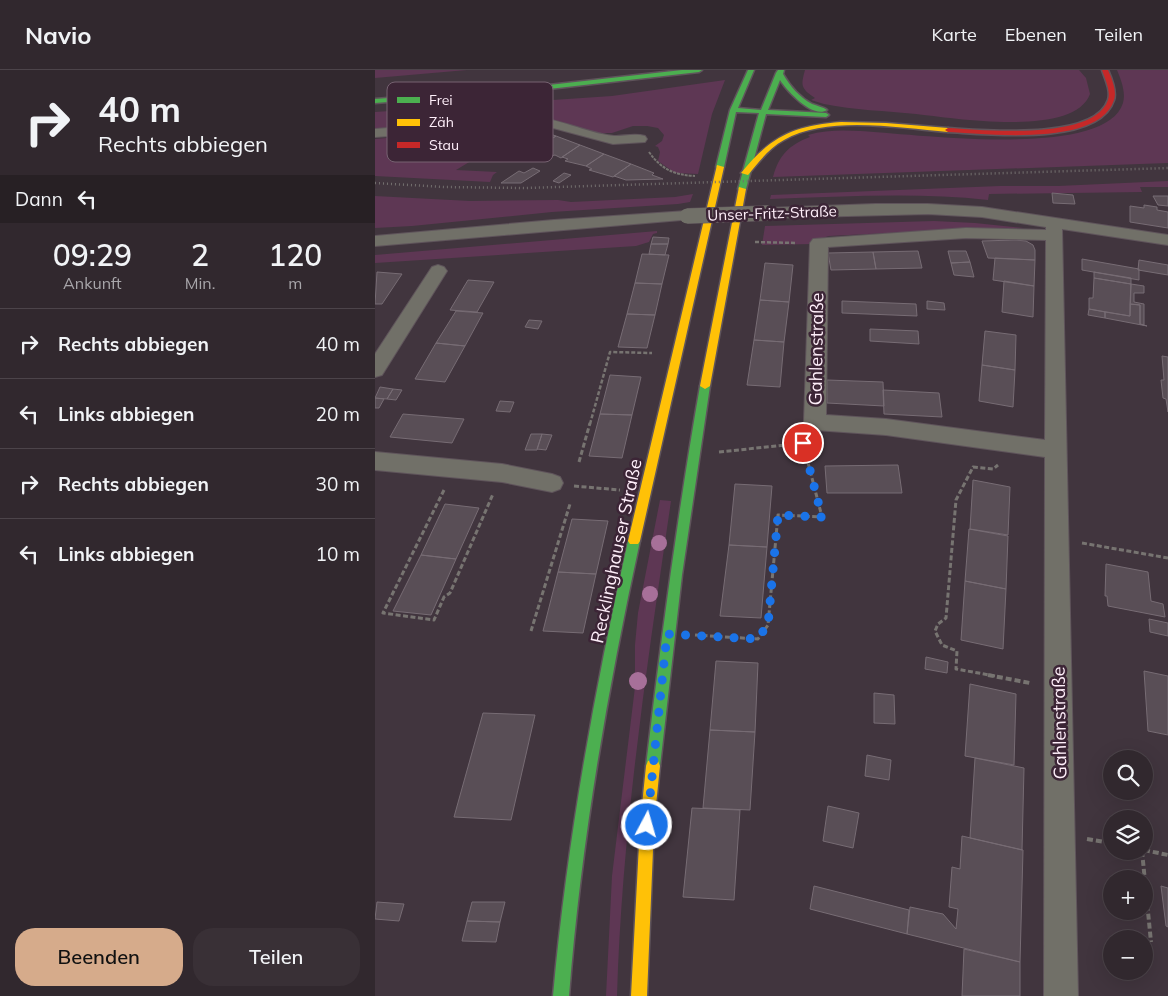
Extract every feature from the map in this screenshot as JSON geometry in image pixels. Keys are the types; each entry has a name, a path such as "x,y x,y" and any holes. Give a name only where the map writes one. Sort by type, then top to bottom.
{"main road":[{"path":"553,87 699,70"},
{"name":"Recklinghauser Straße","path":"561,996 567,915 577,841 625,587 732,113 751,70"},
{"path":"639,996 647,825 667,634 689,480 716,323 745,173 761,116 780,72"},
{"path":"780,72 796,99 806,105 860,118"},
{"path":"732,113 835,124 1031,134 1057,131 1096,119 1107,109 1113,98 1113,86 1100,73"},
{"path":"761,116 860,118 1000,128 1052,125 1071,121 1086,114 1095,107 1100,100 1100,73"},
{"path":"745,173 770,145 783,136 807,128 835,124"}],"street":[{"path":"553,124 613,140 640,139"},
{"name":"Unser-Fritz-Straße","path":"375,241 554,225 687,216 891,209 951,209 1054,229 1168,240"},
{"name":"Unser-Fritz-Straße","path":"811,243 933,235 1027,233 1054,229"},
{"name":"Gahlenstraße","path":"1054,229 1061,996"},
{"name":"Gahlenstraße","path":"811,243 815,422 886,427 1056,450"},
{"path":"375,370 438,271"},
{"path":"375,461 502,473 552,483"}],"path":[{"path":"640,139 658,166 674,174 691,176"},
{"path":"764,242 811,243"},
{"path":"579,462 610,352 678,355"},
{"path":"718,452 813,442 815,422"},
{"path":"667,634 757,639 768,625 778,515 822,517 803,443"},
{"path":"1022,446 993,469 973,467 956,500 946,618 938,624 935,631 937,640 942,646 957,651 956,668 1058,688"},
{"path":"454,469 383,613 434,620 444,597 450,593 502,473"},
{"path":"552,483 621,490 627,488"},
{"path":"531,631 570,504"},
{"path":"1057,538 1168,558"},
{"path":"1153,853 1168,855"},
{"path":"1144,860 1150,930"}],"shaded area":[{"path":"375,70 467,70 375,78"},
{"path":"805,70 1079,70 1086,78 1090,94 1079,108 1061,116 1038,121 1011,122 957,119 858,109 811,100 815,98 804,89 802,83"},
{"path":"1117,70 1168,70 1168,163 773,177 778,163 791,147 810,137 808,135 821,132 853,131 1003,140 1045,138 1081,132 1109,121 1123,103 1123,90"},
{"path":"725,80 712,114 698,174 675,173 658,161 660,152 658,147 655,146 662,141 664,135 658,128 633,126 612,133 598,133 553,121 553,100 612,96"},
{"path":"387,111 387,128 375,129 375,112"},
{"path":"387,138 387,162 469,162 456,170 497,172 493,175 490,182 375,176 375,139"},
{"path":"1168,181 1168,187 1140,187 1142,192 989,194 988,200 933,196 770,199 771,195"},
{"path":"693,194 690,202 678,204 552,212 375,228 375,196 470,201 558,200 571,202 675,197"},
{"path":"934,221 1024,228 829,236 819,239 813,244 762,245 765,226"},
{"path":"657,231 649,242 636,246 375,263 375,255"},
{"path":"660,500 671,501 630,809 624,871 617,996 606,996 612,876 635,687 635,645 638,613"}],"building":[{"path":"556,136 580,145 561,158 553,156 553,138"},
{"path":"580,145 604,154 586,166 565,161 568,159 562,157"},
{"path":"604,154 631,164 613,177 589,170 592,169 586,166"},
{"path":"631,164 654,173 652,175 663,179 626,180 614,176"},
{"path":"533,168 540,171 521,183 501,183 519,171 524,173"},
{"path":"564,173 571,175 559,183 553,181"},
{"path":"1052,193 1073,195 1075,204 1053,203"},
{"path":"1153,196 1168,196 1168,206 1158,205"},
{"path":"1144,205 1157,207 1157,210 1168,212 1168,228 1130,222 1130,206 1144,208"},
{"path":"653,237 669,238 668,244 651,244"},
{"path":"982,241 1026,241 1033,245 1035,260 988,258"},
{"path":"651,244 668,244 665,255 649,254"},
{"path":"918,251 922,268 876,269 873,252"},
{"path":"948,251 966,251 970,262 951,263"},
{"path":"873,252 876,269 831,270 828,253"},
{"path":"642,254 669,255 662,284 635,283"},
{"path":"995,258 1035,260 1034,286 993,280"},
{"path":"1082,259 1139,269 1139,280 1082,270"},
{"path":"1139,260 1168,265 1168,275 1138,270"},
{"path":"970,262 974,277 954,275 951,263"},
{"path":"765,263 793,265 789,302 760,300"},
{"path":"377,272 402,274 382,304 375,304"},
{"path":"1094,272 1131,278 1131,284 1094,278"},
{"path":"1094,278 1131,284 1130,316 1089,309 1089,298 1093,298"},
{"path":"468,280 494,282 477,312 450,310"},
{"path":"1004,281 1034,286 1033,317 1002,312"},
{"path":"635,283 662,284 655,315 627,314"},
{"path":"1131,284 1144,286 1144,293 1134,293 1134,302 1144,304 1144,325 1140,324 1140,305 1130,304"},
{"path":"760,300 789,302 784,342 754,340"},
{"path":"842,301 916,304 917,316 842,313"},
{"path":"927,301 944,303 945,310 927,309"},
{"path":"1130,304 1140,305 1140,324 1147,326 1105,318 1105,312 1130,316"},
{"path":"1089,309 1105,312 1105,318 1088,315"},
{"path":"456,311 483,313 465,346 436,343"},
{"path":"627,314 655,315 647,348 618,347"},
{"path":"529,320 542,321 538,329 525,327"},
{"path":"870,329 918,331 919,344 870,341"},
{"path":"985,331 1016,335 1015,370 982,365"},
{"path":"754,340 784,342 780,387 747,385"},
{"path":"436,343 465,346 445,382 415,379"},
{"path":"1162,356 1168,357 1168,412 1166,399 1163,398 1161,380 1164,380"},
{"path":"982,365 1015,370 1013,407 979,401"},
{"path":"610,375 641,377 632,415 600,414"},
{"path":"827,380 883,382 884,406 827,403"},
{"path":"380,387 393,389 387,399 375,398"},
{"path":"393,389 402,390 396,400 387,399"},
{"path":"883,390 939,393 942,417 884,414"},
{"path":"375,398 384,399 379,408 375,408"},
{"path":"500,401 514,402 510,412 496,411"},
{"path":"403,414 464,419 452,443 390,437"},
{"path":"600,414 632,415 622,458 589,456"},
{"path":"531,434 542,434 537,450 525,450"},
{"path":"542,434 552,435 546,450 537,449"},
{"path":"898,465 902,493 827,493 825,466"},
{"path":"973,480 1010,487 1008,535 970,529"},
{"path":"735,484 772,486 767,547 729,545"},
{"path":"445,504 479,508 456,559 421,555"},
{"path":"572,519 608,521 596,574 558,572"},
{"path":"969,529 1008,536 1006,589 965,581"},
{"path":"729,545 767,547 761,618 720,616"},
{"path":"421,555 456,559 431,615 393,611"},
{"path":"1106,564 1148,572 1151,601 1163,604 1165,617 1108,606 1107,596 1105,596"},
{"path":"558,572 596,574 583,633 543,631"},
{"path":"965,581 1006,589 1003,649 961,640"},
{"path":"1149,619 1168,623 1168,636 1150,632"},
{"path":"926,657 948,662 947,673 925,669"},
{"path":"716,661 758,663 755,732 710,730"},
{"path":"1144,671 1168,676 1168,735 1148,731"},
{"path":"970,684 1016,694 1014,765 965,756"},
{"path":"874,693 894,695 895,724 874,723"},
{"path":"483,713 535,715 511,820 454,817"},
{"path":"710,730 755,732 750,810 703,808"},
{"path":"867,755 891,760 889,780 865,776"},
{"path":"975,758 1024,768 1022,850 970,838"},
{"path":"828,806 859,813 853,848 823,841"},
{"path":"692,808 740,810 734,900 683,897"},
{"path":"962,836 1023,850 1020,962 907,934 910,907 943,914 956,929 958,909 949,907 952,867 960,869"},
{"path":"814,886 909,910 907,934 810,909"},
{"path":"1161,886 1168,888 1168,927 1166,926"},
{"path":"377,902 404,904 399,921 375,919"},
{"path":"472,902 505,902 500,922 467,921"},
{"path":"467,921 500,922 496,942 462,941"},
{"path":"964,949 1020,962 1020,996 962,996"}],"railway":[{"path":"375,183 444,187 524,188 1168,168"}],"traffic: fast":[{"path":"553,87 699,70"},
{"path":"720,167 731,117 751,70"},
{"path":"742,189 760,120 781,70"},
{"path":"779,73 797,97 809,105 824,110"},
{"path":"375,101 387,100"},
{"path":"733,110 826,115"},
{"path":"653,766 676,575 705,386"},
{"path":"561,996 572,881 589,767 634,541"}],"traffic: slow":[{"path":"745,173 773,144 801,130 841,124 886,125 948,130"},
{"path":"634,541 720,167"},
{"path":"705,386 742,189"},
{"path":"639,996 647,825 653,766"}],"traffic: jam":[{"path":"948,130 1011,133 1038,132 1064,129 1086,123 1102,114 1111,100 1111,88 1105,70"}],"route":[{"path":"647,825 667,634 757,639 768,625 778,515 822,517 803,443"}]}
